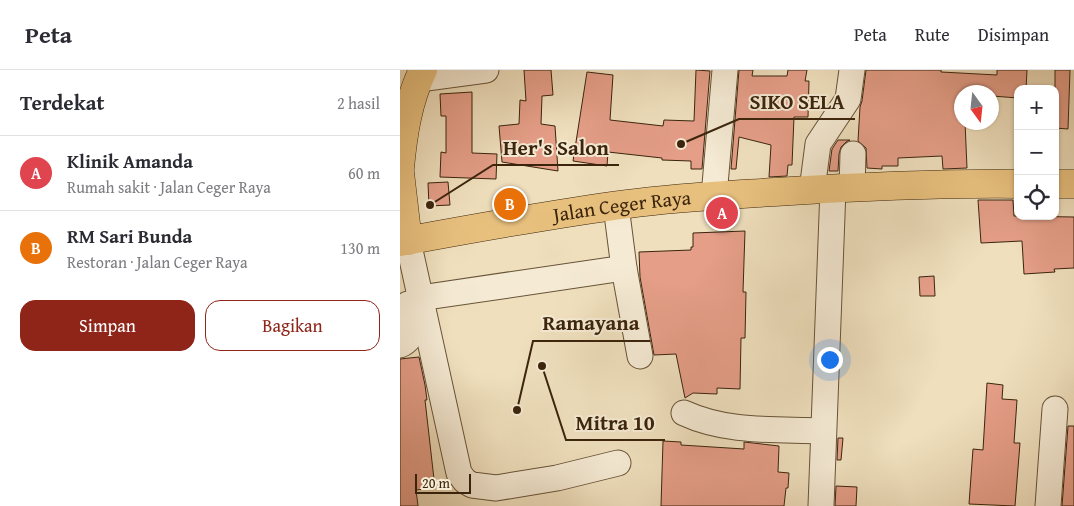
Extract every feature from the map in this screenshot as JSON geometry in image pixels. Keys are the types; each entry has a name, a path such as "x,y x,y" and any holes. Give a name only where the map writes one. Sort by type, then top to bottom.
{"main road":[{"path":"400,168 401,141 414,85"},
{"path":"400,173 404,242"},
{"name":"Jalan Ceger Raya","path":"404,242 517,220 616,206 714,196 919,184 1014,184"},
{"path":"1059,184 1074,184"}],"street":[{"path":"414,85 486,70"},
{"path":"714,196 725,70"},
{"path":"821,506 822,431 832,189 818,144 848,99 852,70"},
{"path":"832,189 853,154"},
{"path":"616,206 624,268 640,356"},
{"path":"404,242 420,298 459,473 465,481 472,485 496,488 557,478 618,463"},
{"path":"400,267 413,330 409,339 400,345"},
{"path":"420,298 624,268"},
{"path":"1048,506 1055,409"},
{"path":"684,413 701,421 716,424 748,428 822,431"}],"building":[{"path":"524,70 551,70 553,95 542,96 541,124 555,126 558,171 502,162 499,126 519,124 520,100 526,101"},
{"path":"696,70 710,71 702,169 691,169 691,161 662,160 662,158 608,152 607,166 573,161 587,72 613,75 610,120 663,126 664,120 694,121"},
{"path":"739,70 753,70 752,76 787,76 788,70 807,70 805,81 809,81 808,117 794,117 792,165 788,165 787,176 769,177 771,145 739,137 736,169 731,169"},
{"path":"866,70 941,70 941,72 997,75 997,70 1027,70 1026,85 1014,85 1014,98 999,97 999,85 954,85 954,130 965,130 967,168 943,169 942,156 898,158 898,166 882,166 882,169 867,168 866,148 858,141"},
{"path":"1055,70 1070,70 1068,129 1059,128 1059,85 1055,85"},
{"path":"472,92 472,153 497,154 496,179 440,177 441,152 446,153 446,116 441,116 440,94"},
{"path":"838,140 850,140 841,147 838,171 829,171 832,149"},
{"path":"448,182 450,205 429,206 428,183"},
{"path":"978,200 1013,200 1014,220 1059,220 1059,217 1074,217 1074,268 1054,269 1055,272 1024,274 1022,241 981,243"},
{"path":"745,231 743,292 746,292 745,338 741,338 740,389 717,388 717,394 693,393 685,398 676,354 654,355 640,277 639,252 691,250 691,247 693,247 693,233"},
{"path":"934,276 935,296 920,296 919,277"},
{"path":"419,357 427,400 425,400 435,488 416,490 418,506 400,506 400,359"},
{"path":"987,383 1003,385 1002,399 1017,400 1014,443 1020,443 1015,506 969,504 973,449 983,450"},
{"path":"1068,426 1074,426 1074,506 1062,506"},
{"path":"838,438 843,438 841,460 837,460"},
{"path":"663,441 681,442 681,445 744,449 744,442 779,446 778,472 789,473 784,506 661,506"},
{"path":"836,486 857,487 856,506 835,506"}],"place":[{"name":"SIKO SELA","path":"681,144"},
{"name":"RM Sari Bunda","path":"510,204"},
{"name":"Her's Salon","path":"430,205"},
{"name":"Klinik Amanda","path":"722,213"},
{"name":"Mitra 10","path":"542,366"},
{"name":"Ramayana","path":"517,410"}]}
